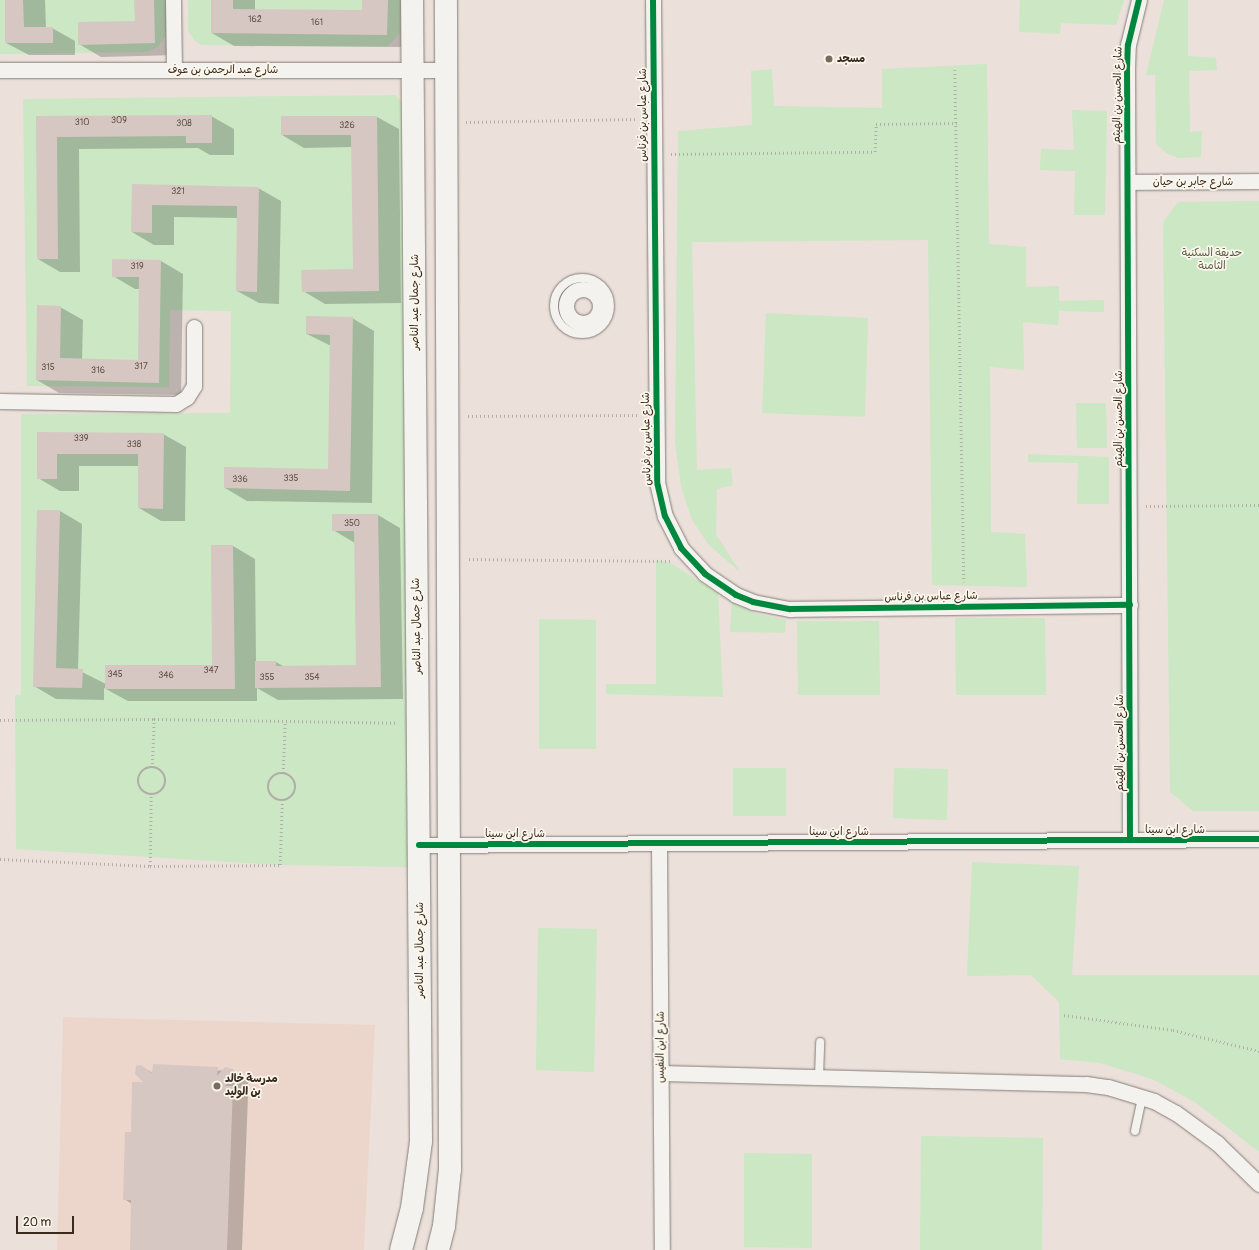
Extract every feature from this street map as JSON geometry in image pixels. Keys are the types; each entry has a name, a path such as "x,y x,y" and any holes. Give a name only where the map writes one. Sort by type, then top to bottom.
{"main road":[{"name":"شارع جمال عبد الناصر","path":"401,1250 412,1208 421,1141 412,0"},
{"path":"438,1250 446,1212 450,1169 446,0"}],"street":[{"path":"173,0 174,70"},
{"name":"شارع عباس بن فرناس","path":"652,0 657,482 660,499 672,532 692,562 705,574 736,595 753,602 790,609 1130,605"},
{"name":"شارع الحسن بن الهيثم","path":"1130,840 1128,182 1126,69 1128,45 1139,0"},
{"name":"شارع عبد الرحمن بن عوف","path":"0,70 446,70"},
{"name":"شارع جابر بن حيان","path":"1128,182 1259,181"},
{"path":"0,401 176,404 191,392 195,380 194,327"},
{"name":"شارع ابن سينا","path":"419,845 1259,839"},
{"name":"شارع ابن النفيس","path":"659,843 662,1250"},
{"path":"661,1073 1086,1084 1142,1097 1176,1113 1198,1127 1259,1184"}],"lane":[{"path":"583,277 601,284 607,292 610,307 606,321 600,328 581,334 563,328 555,315 554,300 564,284 583,277"},
{"path":"819,1077 820,1042"},
{"path":"1135,1131 1142,1097"}],"path":[{"path":"955,70 964,582"},
{"path":"446,122 653,118"},
{"path":"654,154 875,152 876,124 956,123"},
{"path":"447,417 656,415"},
{"path":"1129,506 1259,505"},
{"path":"448,559 692,562"},
{"path":"0,720 418,723"},
{"path":"152,768 154,720"},
{"path":"284,773 285,722"},
{"path":"152,768 163,773 165,784 162,791 151,795 143,792 138,781 144,770 152,768"},
{"path":"284,773 294,780 296,788 293,796 282,801 271,796 268,789 272,777 284,773"},
{"path":"150,866 151,795"},
{"path":"0,859 150,866 280,865 282,801"},
{"path":"1064,1015 1173,1030 1259,1051"}],"shaded area":[{"name":"مدرسة خالد بن الوليد","path":"63,1017 375,1025 364,1250 57,1250"}],"green space":[{"path":"0,0 166,0 167,33 159,46 147,52 0,54"},
{"path":"188,0 406,0 406,27 387,47 201,45 194,40 188,30"},
{"path":"1020,0 1124,0 1116,25 1061,23 1060,34 1019,32"},
{"path":"1164,0 1188,0 1188,56 1216,58 1217,70 1189,71 1190,132 1202,131 1201,157 1178,158 1166,153 1156,143 1155,75 1146,75"},
{"path":"987,64 989,244 1026,247 1026,287 1059,286 1059,301 1104,300 1104,312 1059,311 1058,325 1023,322 1024,370 990,367 991,532 1025,534 1027,587 932,585 928,240 692,242 697,470 731,468 733,485 717,489 716,534 740,572 709,545 692,520 681,486 675,442 678,131 752,125 751,71 772,69 774,106 882,108 882,69"},
{"path":"395,95 404,105 411,867 280,865 16,849 15,695 21,695 21,414 230,413 231,311 170,310 169,387 27,386 23,99"},
{"path":"1072,110 1107,111 1105,215 1074,215 1075,171 1040,170 1041,149 1074,150"},
{"name":"حديقة السكنية الثامنة","path":"1259,201 1259,811 1193,811 1170,792 1163,222 1178,202"},
{"path":"766,313 868,318 865,417 762,413"},
{"path":"1076,403 1106,403 1107,448 1077,448"},
{"path":"1028,454 1109,457 1109,504 1077,504 1078,463 1028,462"},
{"path":"656,560 672,564 718,593 723,697 606,694 606,684 656,684"},
{"path":"732,602 757,614 786,620 785,633 730,632"},
{"path":"955,618 1045,618 1046,695 956,695"},
{"path":"539,619 596,620 596,749 539,749"},
{"path":"797,621 879,621 880,695 798,695"},
{"path":"733,768 786,768 786,816 733,816"},
{"path":"894,768 948,769 947,820 893,818"},
{"path":"972,862 1079,866 1072,975 1259,975 1259,1152 1195,1102 1152,1079 1100,1063 1060,1059 1059,1002 1031,975 967,976"},
{"path":"538,928 597,929 594,1072 536,1070"},
{"path":"921,1136 1043,1138 1042,1250 920,1250"},
{"path":"744,1153 812,1154 812,1248 744,1247"}],"building":[{"path":"5,0 23,0 24,27 53,27 53,43 5,43"},
{"path":"134,0 154,0 155,43 78,45 78,22 135,21"},
{"path":"211,0 233,0 233,9 362,10 362,0 388,0 387,35 211,33"},
{"path":"212,115 212,143 186,143 186,136 57,137 58,259 37,259 36,116"},
{"path":"281,116 377,116 379,291 302,292 301,270 353,269 351,135 281,135"},
{"path":"132,184 259,187 257,292 236,291 237,206 152,205 152,233 131,232"},
{"path":"112,259 161,260 159,383 36,380 37,305 61,306 60,358 138,360 139,277 112,277"},
{"path":"306,316 353,317 350,491 224,488 224,467 328,469 330,335 306,334"},
{"path":"37,432 164,433 163,509 138,508 138,454 57,454 57,479 37,479"},
{"path":"37,510 60,510 56,668 83,669 82,688 33,687"},
{"path":"332,514 378,514 381,687 255,688 255,661 276,661 276,666 356,665 354,531 332,531"},
{"path":"211,545 233,545 235,689 105,689 105,665 212,665"},
{"path":"153,1064 218,1067 217,1076 225,1067 233,1069 233,1077 225,1086 233,1086 227,1250 130,1250 131,1200 123,1200 125,1132 131,1132 132,1082 143,1082 135,1074 136,1066 141,1065 152,1073"}],"cycle path":[{"path":"653,0 657,482 665,516 681,548 705,574 736,595 753,602 790,609 1130,605"},
{"path":"1130,840 1127,69 1128,45 1139,0"},
{"path":"419,845 1259,839"}],"place":[{"name":"مسجد","path":"829,59"},
{"name":"مدرسة خالد بن الوليد","path":"217,1086"}]}
